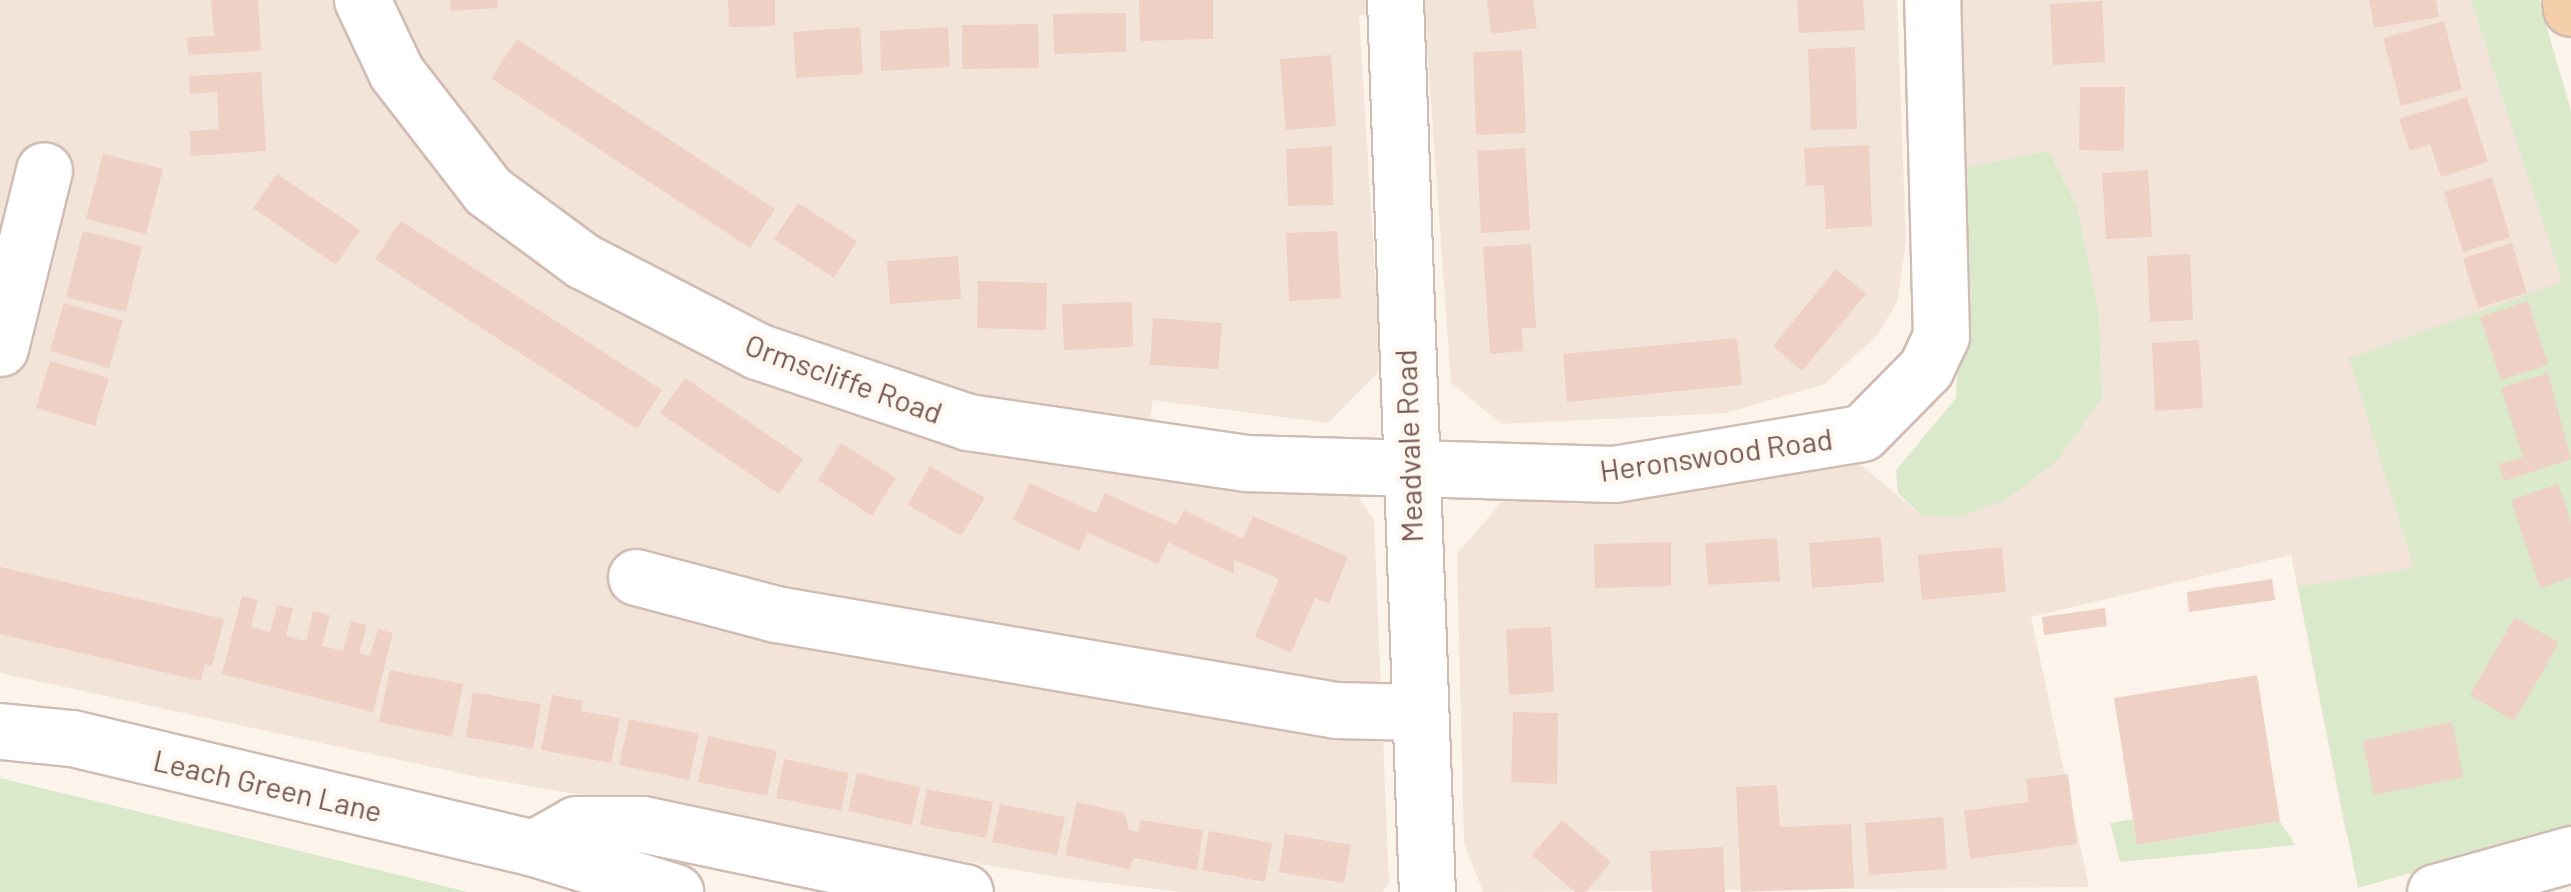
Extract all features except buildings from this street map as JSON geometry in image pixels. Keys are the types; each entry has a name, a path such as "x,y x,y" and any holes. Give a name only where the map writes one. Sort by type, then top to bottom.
{"main road":[{"path":"2570,0 2571,8"}],"street":[{"name":"Ormscliffe Road","path":"362,0 396,72 488,191 583,260 757,351 968,422 1246,463 1407,466"},
{"name":"Meadvale Road","path":"1395,0 1407,466 1427,892"},
{"name":"Heronswood Road","path":"1407,466 1614,474 1783,450 1862,433 1926,368 1941,336 1932,0"},
{"path":"0,348 44,170"},
{"path":"636,576 795,618 1336,710 1419,712"},
{"name":"Leach Green Lane","path":"0,731 72,738 534,848 675,892"},
{"path":"534,848 576,824 642,824 965,892"},
{"path":"2435,892 2571,854"}],"shaded area":[{"path":"0,0 1897,0 1906,241 1897,302 1878,334 1825,384 1726,413 1502,424 1451,383 1425,18 1359,15 1381,369 1328,423 1153,400 1142,467 1355,493 1374,520 1389,883 1382,892 1182,892 1063,878 478,777 0,673"},
{"path":"1960,0 2471,0 2571,308 2571,696 2346,834 2291,555 2031,617 2089,887 1483,892 1464,843 1457,554 1505,498 1860,464 1921,515 2102,397 2099,313 2077,206 2049,151 1967,167"}],"green space":[{"path":"2471,0 2539,0 2571,111 2571,827 2358,888 2298,587 2414,568 2349,358 2562,282"},
{"path":"2049,151 2077,206 2099,313 2102,397 2058,460 2004,501 1956,518 1921,515 1898,493 1896,470 1956,398 1967,167"},
{"path":"0,778 468,892 0,892"},
{"path":"2133,819 2138,845 2280,821 2295,845 2120,862 2110,823"}]}
